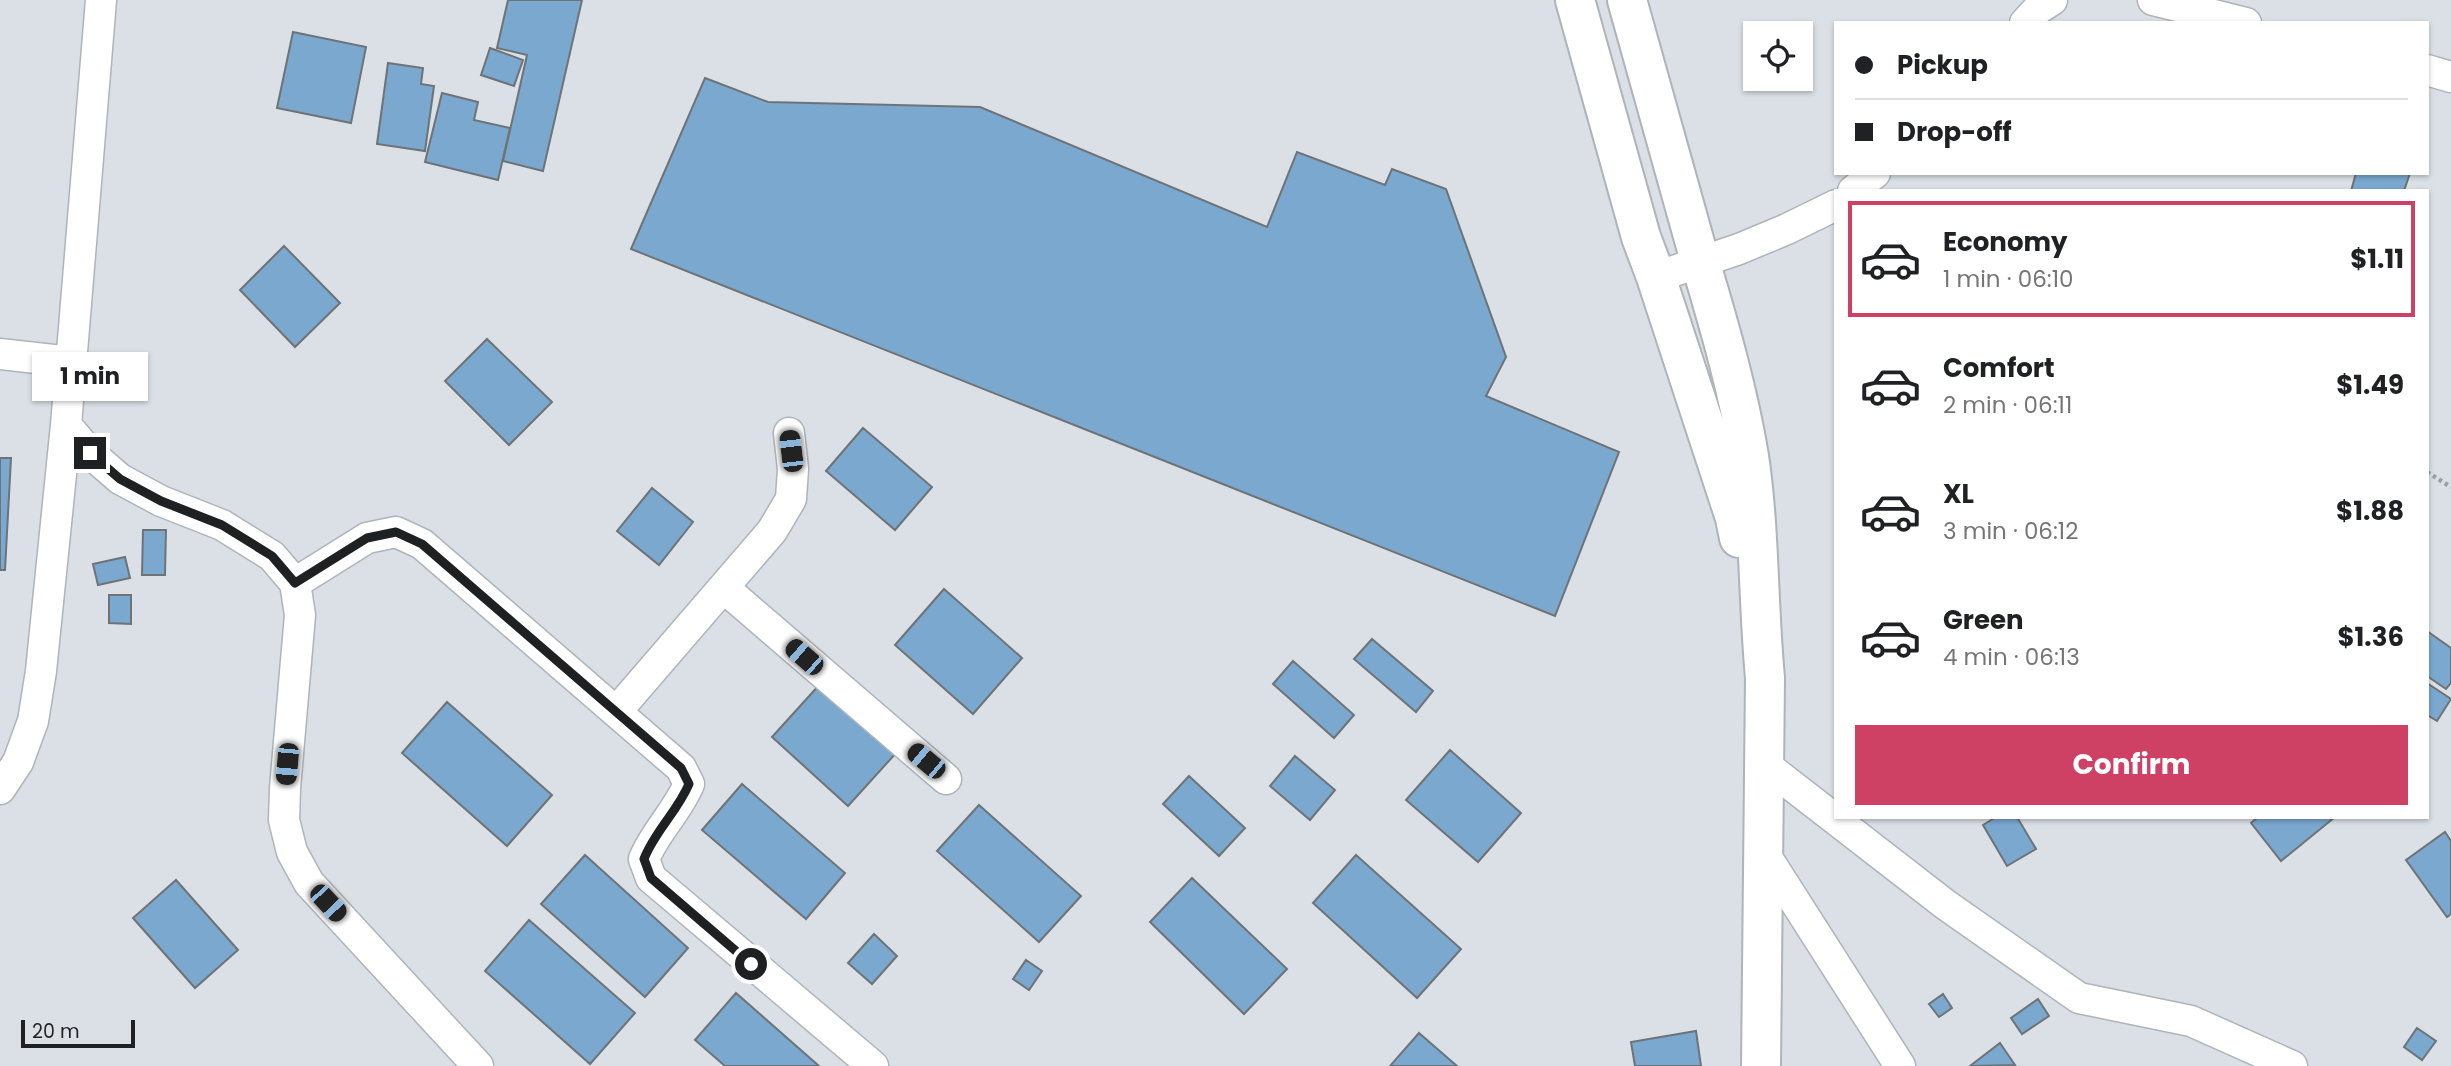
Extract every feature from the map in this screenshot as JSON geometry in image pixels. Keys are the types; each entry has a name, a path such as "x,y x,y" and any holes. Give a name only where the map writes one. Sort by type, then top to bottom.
{"street":[{"path":"0,789 18,762 33,721 41,671 66,425 100,0"},
{"path":"1575,0 1640,237 1656,277 1735,518 1761,636"},
{"path":"1627,0 1732,377 1749,456 1757,523 1765,678 1762,1066"},
{"path":"2027,21 2052,0"},
{"path":"2153,0 2238,21"},
{"path":"2429,71 2451,77"},
{"path":"1855,189 1873,175"},
{"path":"1656,277 1739,249 1834,206"},
{"path":"0,354 71,362"},
{"path":"66,425 90,453 120,479 161,501 222,525 272,556 295,583 300,615 284,820 292,852 309,883 478,1066"},
{"path":"617,712 772,531 791,499 793,469 789,433"},
{"path":"295,583 367,538 396,532 422,544 681,768 689,784 680,804 651,843 644,859 651,878 873,1066"},
{"path":"724,588 946,779"},
{"path":"1765,764 1834,818"},
{"path":"1836,819 1946,905 2079,998 2191,1021 2292,1066"},
{"path":"1764,853 1900,1066"}],"path":[{"path":"2429,473 2451,487"}],"building":[{"path":"508,0 582,0 543,171 503,161 527,55 497,48"},
{"path":"293,32 366,47 351,123 277,108"},
{"path":"490,48 523,60 514,86 481,75"},
{"path":"388,63 423,68 421,84 434,86 425,151 377,144"},
{"path":"705,78 768,102 980,107 1267,227 1297,152 1385,185 1392,169 1446,189 1506,357 1486,396 1619,452 1555,616 631,249"},
{"path":"442,93 478,102 474,120 510,128 498,180 425,162"},
{"path":"2355,175 2409,175 2405,189 2352,189"},
{"path":"284,246 340,303 295,347 240,290"},
{"path":"487,339 552,402 509,445 445,381"},
{"path":"863,428 932,487 895,530 826,471"},
{"path":"0,458 11,458 5,570 0,570"},
{"path":"652,488 693,522 659,565 617,531"},
{"path":"143,530 166,530 165,575 142,575"},
{"path":"125,557 130,578 98,585 93,564"},
{"path":"944,589 1022,658 973,714 895,645"},
{"path":"109,595 131,595 131,624 109,623"},
{"path":"2429,632 2451,648 2451,683 2446,689 2429,677"},
{"path":"1372,639 1433,691 1416,712 1354,659"},
{"path":"1293,661 1354,715 1334,738 1273,684"},
{"path":"821,683 897,752 848,806 772,737"},
{"path":"2429,684 2451,699 2437,721 2429,716"},
{"path":"447,702 552,795 507,846 402,753"},
{"path":"1450,750 1521,813 1478,862 1406,800"},
{"path":"1295,756 1335,790 1310,820 1270,786"},
{"path":"1189,776 1245,828 1219,856 1163,804"},
{"path":"742,784 845,873 806,919 702,830"},
{"path":"979,805 1081,896 1039,942 937,851"},
{"path":"1993,819 2018,819 2036,849 2007,866 1983,825"},
{"path":"2256,819 2333,819 2281,861 2251,823"},
{"path":"2445,832 2451,841 2451,914 2447,917 2406,860"},
{"path":"585,855 688,948 645,997 541,904"},
{"path":"1356,855 1461,949 1417,998 1313,903"},
{"path":"1192,878 1287,969 1244,1014 1150,922"},
{"path":"176,880 238,950 195,988 133,918"},
{"path":"529,920 635,1013 590,1064 485,971"},
{"path":"874,934 897,956 872,984 848,963"},
{"path":"1026,960 1042,971 1029,990 1013,979"},
{"path":"736,993 819,1066 725,1066 695,1040"},
{"path":"1943,994 1952,1008 1939,1017 1929,1004"},
{"path":"2038,999 2049,1016 2022,1034 2011,1018"},
{"path":"2417,1028 2436,1041 2422,1060 2404,1047"},
{"path":"1696,1031 1701,1066 1635,1066 1631,1042"},
{"path":"1419,1033 1457,1066 1390,1066"},
{"path":"2000,1043 2015,1065 1970,1066"}],"route":[{"path":"90,453 120,479 161,501 222,525 272,556 295,583 367,538 396,532 422,544 681,768 689,784 680,804 651,843 644,859 651,878 751,964"}]}
